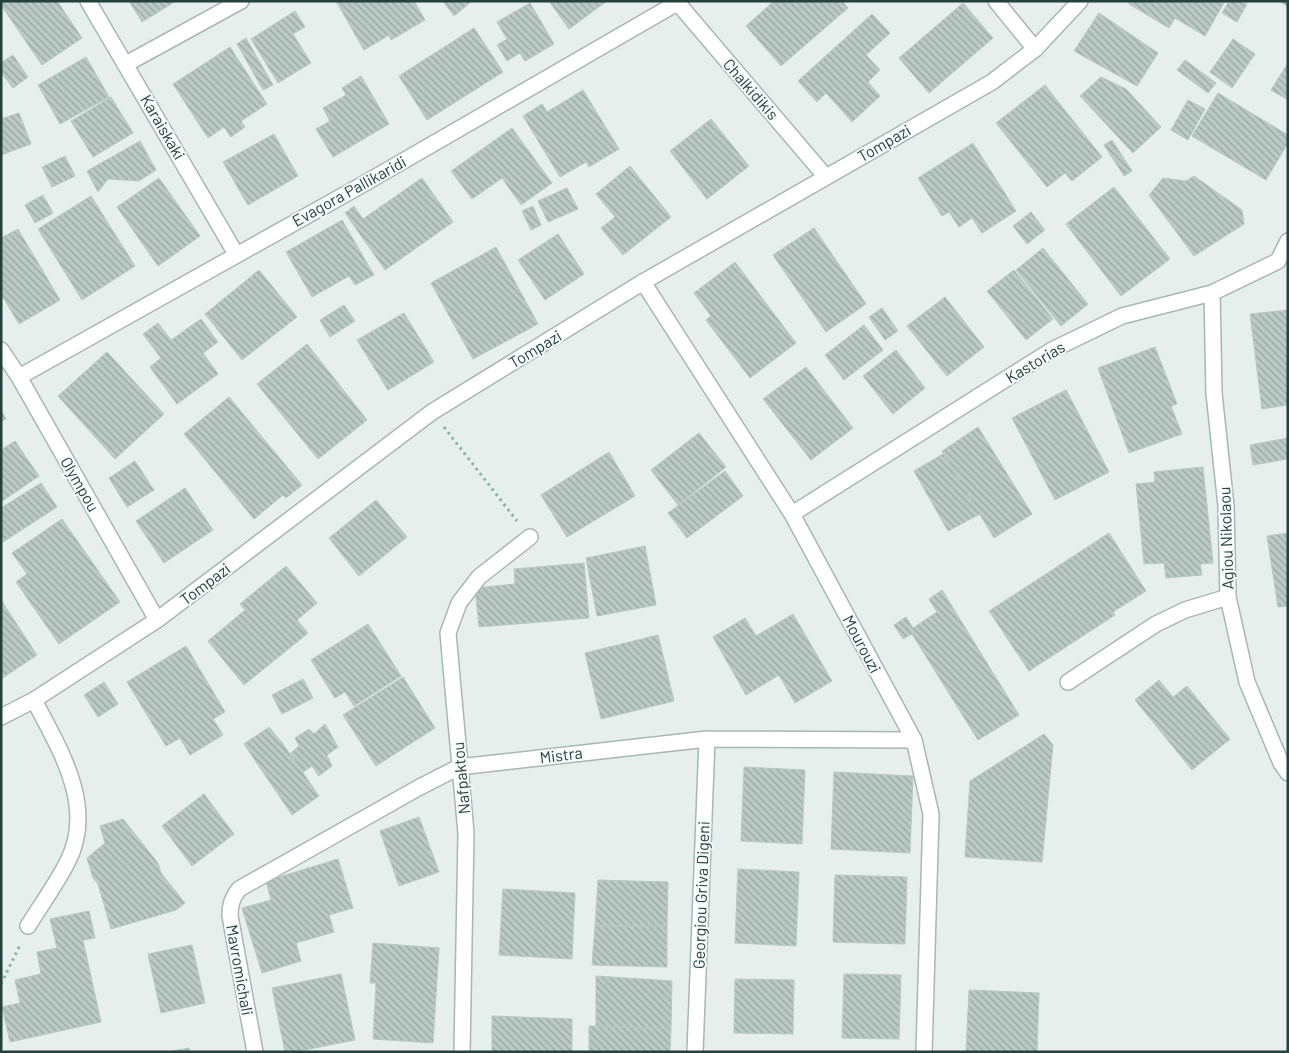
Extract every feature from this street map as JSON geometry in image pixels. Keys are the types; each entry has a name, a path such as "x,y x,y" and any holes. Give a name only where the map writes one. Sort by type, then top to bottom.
{"street":[{"name":"Karaiskaki","path":"88,1 236,254"},
{"path":"126,64 241,1"},
{"path":"996,1 1035,49"},
{"name":"Tompazi","path":"1,717 34,700 157,620 432,412 643,282 992,82 1035,49 1080,1"},
{"name":"Chalkidikis","path":"676,2 826,176"},
{"name":"Evagora Pallikaridi","path":"19,377 360,186 676,2"},
{"name":"Kastorias","path":"792,514 1052,350 1122,316 1212,292 1283,262 1288,241"},
{"name":"Mourouzi","path":"643,282 792,514 914,740 931,814 924,1052"},
{"name":"Agiou Nikolaou","path":"1212,292 1214,393 1226,506 1228,597 1247,682 1280,763 1288,773"},
{"name":"Olympou","path":"1,350 19,377 157,620"},
{"name":"Nafpaktou","path":"462,1052 465,974 466,833 448,633 459,603 480,577 530,537"},
{"path":"1068,682 1156,624 1185,610 1228,597"},
{"path":"28,926 69,860 76,838 78,820 75,787 67,762 34,700"},
{"name":"Mistra","path":"239,889 418,788 459,767 707,739 914,740"},
{"name":"Georgiou Griva Digeni","path":"695,1052 707,739"},
{"name":"Mavromichali","path":"239,889 230,904 230,916 255,1052"}],"path":[{"path":"432,412 530,537"},
{"path":"1,984 28,926"}],"building":[{"path":"1,1 57,1 82,38 42,65 1,5"},
{"path":"129,1 176,1 142,22"},
{"path":"336,1 414,1 425,20 391,40 389,35 364,50"},
{"path":"443,1 472,1 454,16"},
{"path":"549,1 607,1 569,29"},
{"path":"774,1 842,1 848,8 781,66 746,26"},
{"path":"1130,1 1225,1 1205,36 1175,18 1169,28 1129,4"},
{"path":"1229,1 1242,1 1247,4 1237,22 1222,13"},
{"path":"1279,1 1288,1 1288,7"},
{"path":"530,3 554,44 525,61 520,53 507,61 497,45 507,39 497,22"},
{"path":"963,3 993,38 929,93 899,58"},
{"path":"295,11 305,27 293,34 311,63 278,83 251,39"},
{"path":"1099,13 1158,53 1137,86 1074,51"},
{"path":"872,14 890,33 866,55 880,70 868,82 880,96 852,122 826,93 817,102 798,81"},
{"path":"474,28 503,72 427,120 399,76"},
{"path":"246,38 273,85 263,90 237,44"},
{"path":"1233,39 1255,54 1232,88 1210,72"},
{"path":"230,47 267,104 241,121 245,127 231,137 224,127 208,138 173,84"},
{"path":"13,55 28,77 13,88 1,72 1,63"},
{"path":"86,57 109,97 60,124 38,85"},
{"path":"1185,60 1216,83 1208,93 1177,70"},
{"path":"1288,63 1288,100 1271,90"},
{"path":"361,76 389,124 333,157 316,129 330,121 323,108 346,95 342,88"},
{"path":"1101,77 1126,89 1161,127 1133,153 1080,96"},
{"path":"1045,85 1102,157 1072,181 1065,173 1047,187 996,123"},
{"path":"583,90 619,149 589,167 586,162 560,177 523,116 542,104 547,112"},
{"path":"1218,93 1288,135 1288,143 1266,180 1192,136"},
{"path":"111,97 133,133 93,157 71,121"},
{"path":"1188,100 1205,109 1188,140 1171,130"},
{"path":"19,113 31,144 1,155 1,119"},
{"path":"711,119 749,166 707,199 670,151"},
{"path":"512,128 552,183 521,205 502,178 472,199 451,171"},
{"path":"274,134 298,176 248,205 223,162"},
{"path":"1112,140 1132,171 1124,176 1104,145"},
{"path":"140,141 156,170 139,181 108,179 98,192 87,171"},
{"path":"973,143 1016,211 982,233 972,218 959,227 949,212 942,216 918,178"},
{"path":"65,156 75,176 52,187 42,167"},
{"path":"630,166 671,217 623,255 601,228 615,217 596,194"},
{"path":"1194,176 1242,210 1244,224 1194,256 1149,195 1163,178 1186,181"},
{"path":"159,178 200,236 158,266 117,207"},
{"path":"422,178 453,222 385,270 345,213 354,206 363,219"},
{"path":"1114,187 1170,259 1121,296 1066,224"},
{"path":"567,188 578,209 548,222 538,201"},
{"path":"43,195 53,213 35,223 25,205"},
{"path":"91,196 135,266 82,300 38,229"},
{"path":"533,206 541,225 531,230 522,211"},
{"path":"1031,212 1045,230 1027,244 1013,226"},
{"path":"342,220 374,275 355,285 349,276 312,297 286,252"},
{"path":"814,228 866,304 826,332 773,255"},
{"path":"18,229 60,300 19,324 1,294 1,238"},
{"path":"558,234 584,274 545,300 518,260"},
{"path":"496,247 538,324 473,359 431,283"},
{"path":"1043,248 1088,304 1061,326 1016,270"},
{"path":"735,262 796,343 750,378 706,320 711,316 694,293"},
{"path":"259,270 297,317 242,360 205,314"},
{"path":"1014,270 1053,319 1026,340 987,291"},
{"path":"945,297 984,347 947,376 907,326"},
{"path":"344,305 355,321 330,337 320,320"},
{"path":"882,308 898,331 885,340 869,317"},
{"path":"1288,310 1288,405 1262,409 1250,314"},
{"path":"404,313 434,362 388,390 357,340"},
{"path":"201,319 218,342 203,353 218,374 177,404 150,367 161,358 143,334 158,323 171,340"},
{"path":"864,325 883,350 844,380 825,355"},
{"path":"307,344 367,420 318,459 257,384"},
{"path":"1155,347 1177,404 1171,406 1182,434 1129,453 1098,368"},
{"path":"896,350 925,388 893,414 863,376"},
{"path":"107,352 164,414 115,459 58,396"},
{"path":"806,367 853,428 811,460 763,399"},
{"path":"1066,390 1109,472 1055,500 1012,418"},
{"path":"229,397 302,485 286,498 283,495 254,519 184,434"},
{"path":"1,410 6,419 1,421"},
{"path":"978,427 1032,514 994,538 942,451"},
{"path":"699,433 726,467 678,505 651,470"},
{"path":"1288,438 1288,459 1253,465 1250,445"},
{"path":"15,441 39,476 1,502 1,450"},
{"path":"609,452 635,496 567,537 541,495"},
{"path":"943,454 980,514 948,531 914,471"},
{"path":"135,461 154,490 127,507 109,478"},
{"path":"1203,467 1213,563 1200,564 1202,575 1166,578 1164,563 1144,564 1136,484 1155,482 1154,472"},
{"path":"725,471 743,496 687,538 668,513"},
{"path":"41,483 57,507 3,542 1,540 1,508"},
{"path":"185,488 213,530 164,563 136,521"},
{"path":"376,500 407,537 359,576 329,538"},
{"path":"62,519 120,602 59,644 16,582 27,574 12,553"},
{"path":"1109,533 1146,591 1113,612 1115,615 1029,671 989,611"},
{"path":"1288,533 1288,606 1278,607 1267,536"},
{"path":"645,546 656,605 597,616 586,558"},
{"path":"584,563 589,618 479,627 475,588 515,584 514,569"},
{"path":"286,566 317,603 297,620 308,633 244,685 208,641 245,610 240,604"},
{"path":"942,590 1019,715 978,740 912,634 903,639 894,625 906,617 913,628 937,612 929,599"},
{"path":"1,600 37,655 1,679"},
{"path":"793,614 832,681 795,703 779,675 746,695 713,637 745,618 756,636"},
{"path":"368,624 401,676 354,706 345,692 335,698 311,660"},
{"path":"658,635 674,701 601,719 585,653"},
{"path":"186,646 225,712 213,719 223,735 190,755 180,738 166,746 127,682"},
{"path":"403,677 435,728 376,766 343,715"},
{"path":"303,679 313,698 282,714 272,695"},
{"path":"1159,680 1173,697 1187,686 1230,739 1192,770 1135,700"},
{"path":"104,682 118,704 98,717 84,695"},
{"path":"325,724 338,747 327,755 332,766 319,776 312,766 303,772 290,754 299,746 295,738 309,729 314,734"},
{"path":"269,727 319,796 292,815 244,744"},
{"path":"1044,734 1053,745 1042,862 965,857 970,781"},
{"path":"744,767 805,770 802,844 741,841"},
{"path":"834,772 913,776 910,853 831,849"},
{"path":"204,794 234,834 192,866 162,826"},
{"path":"419,817 439,872 399,886 380,831"},
{"path":"123,819 158,863 161,873 185,903 176,910 111,929 98,884 93,878 87,858 105,843 100,826"},
{"path":"338,859 353,908 329,915 334,932 296,943 301,961 262,973 242,908 271,900 266,881"},
{"path":"738,869 799,872 796,946 735,943"},
{"path":"835,875 907,877 905,944 833,942"},
{"path":"598,880 668,882 667,926 595,926"},
{"path":"503,889 575,893 572,959 499,955"},
{"path":"89,911 95,938 83,940 101,1022 10,1042 2,1007 20,1003 15,980 41,974 37,952 57,948 50,919"},
{"path":"595,926 667,926 667,967 592,965"},
{"path":"373,943 439,948 433,1043 373,1039 376,983 370,983"},
{"path":"192,945 205,1003 161,1013 148,954"},
{"path":"341,974 355,1040 294,1052 285,1052 272,988"},
{"path":"844,974 901,975 899,1039 842,1038"},
{"path":"596,976 672,981 671,1029 596,1026"},
{"path":"735,979 794,980 793,1034 734,1033"},
{"path":"969,990 1039,993 1037,1052 966,1052"},
{"path":"492,1016 572,1019 572,1052 492,1052"},
{"path":"589,1026 671,1029 670,1052 589,1052"},
{"path":"189,1048 190,1052 167,1052"}]}
